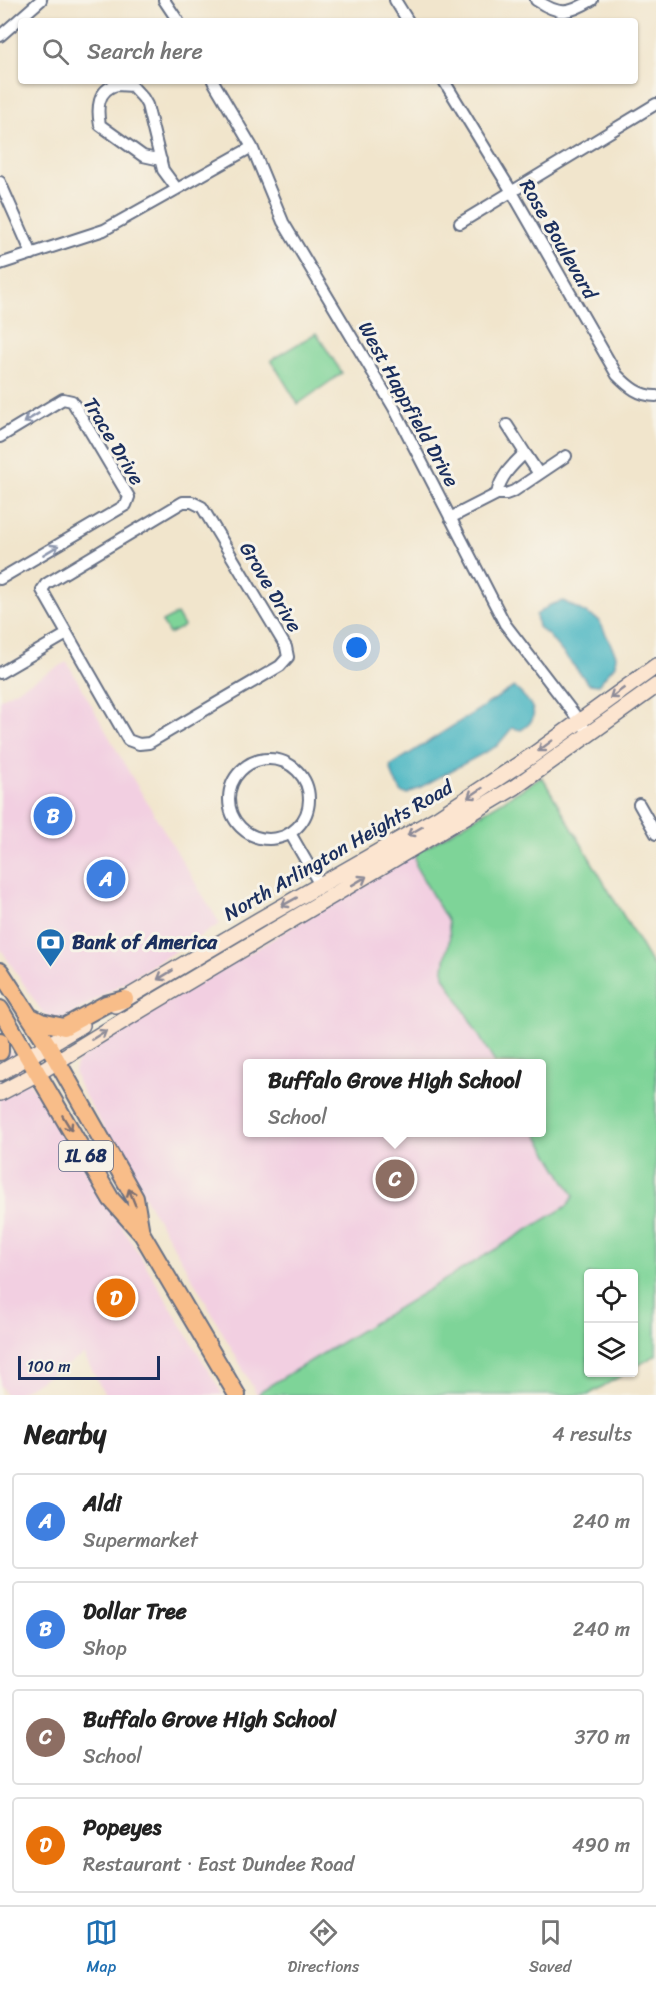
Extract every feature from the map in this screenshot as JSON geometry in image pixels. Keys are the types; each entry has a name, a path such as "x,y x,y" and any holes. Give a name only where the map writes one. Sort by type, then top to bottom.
{"main road":[{"name":"North Arlington Heights Road","path":"0,1073 439,817 533,755 656,666"},
{"name":"North Arlington Heights Road","path":"0,1093 38,1073 506,793 656,686"},
{"name":"IL 68","path":"0,971 48,1045 135,1198 141,1234"},
{"path":"28,1016 41,1022 64,1027 106,1004 125,999"},
{"name":"IL 68","path":"0,1009 111,1199 141,1234 237,1395"},
{"path":"0,1041 0,1052"}],"street":[{"path":"20,18 41,0"},
{"path":"164,0 175,18"},
{"path":"395,0 406,18"},
{"path":"536,0 549,9 560,12 573,11 592,0"},
{"path":"0,36 18,20"},
{"path":"123,84 108,89 101,97 97,109 100,125 143,156 160,160"},
{"path":"130,84 147,105 163,170 177,189"},
{"name":"West Happfield Drive","path":"215,84 252,147 283,222 394,408 505,624 590,735"},
{"name":"Rose Boulevard","path":"446,84 512,192 617,375 629,387 644,396 656,396"},
{"path":"460,223 656,104"},
{"path":"0,264 104,230 252,147"},
{"path":"0,182 32,254"},
{"name":"Trace Drive","path":"0,437 63,399 72,401 129,497 126,505 0,579"},
{"path":"507,425 539,474"},
{"path":"497,494 499,483 513,464 525,453"},
{"path":"450,518 497,494 514,491 566,456"},
{"name":"Grove Drive","path":"183,502 192,502 202,507 286,647 288,657 280,666 149,743 139,744 128,740 68,634 42,590 46,584 183,502"},
{"path":"0,673 68,634"},
{"path":"263,759 282,761 298,771 306,782 309,795 308,808 304,820 290,833 284,837 270,839 257,837 245,831 236,821 230,809 229,796 232,783 240,771 251,763 263,759"},
{"path":"639,804 656,834"},
{"path":"290,833 320,885"}],"shaded area":[{"path":"67,662 129,772 220,924 64,1019 53,1019 42,1012 0,948 0,699"},
{"path":"542,777 656,971 656,1355 638,1366 638,1269 584,1269 584,1377 619,1377 588,1395 257,1395 198,1288 78,1084 74,1071 77,1062 128,1026"},
{"path":"0,1036 141,1257 223,1395 105,1395 84,1355 15,1395 6,1395 0,1385"}],"green space":[{"path":"316,333 342,373 298,404 271,360"},
{"path":"177,614 184,626 169,634 162,622"},
{"path":"542,777 656,971 656,1355 638,1366 638,1269 584,1269 584,1377 619,1377 588,1395 258,1395 262,1390 567,1206 574,1196 538,1137 546,1137 546,1059 493,1059 444,976 450,935 447,920 416,867 415,854"}],"water":[{"path":"563,601 599,620 616,655 615,665 598,685 589,684 548,635 538,627 536,615 550,605"},
{"path":"514,687 533,708 534,714 528,725 521,730 512,728 497,746 408,794 402,793 390,766"}],"place":[{"name":"Dollar Tree","path":"53,816"},
{"name":"Aldi","path":"106,879"},
{"name":"Bank of America","path":"51,968"},
{"name":"Buffalo Grove High School","path":"395,1179"},
{"name":"Popeyes","path":"116,1298"}]}
